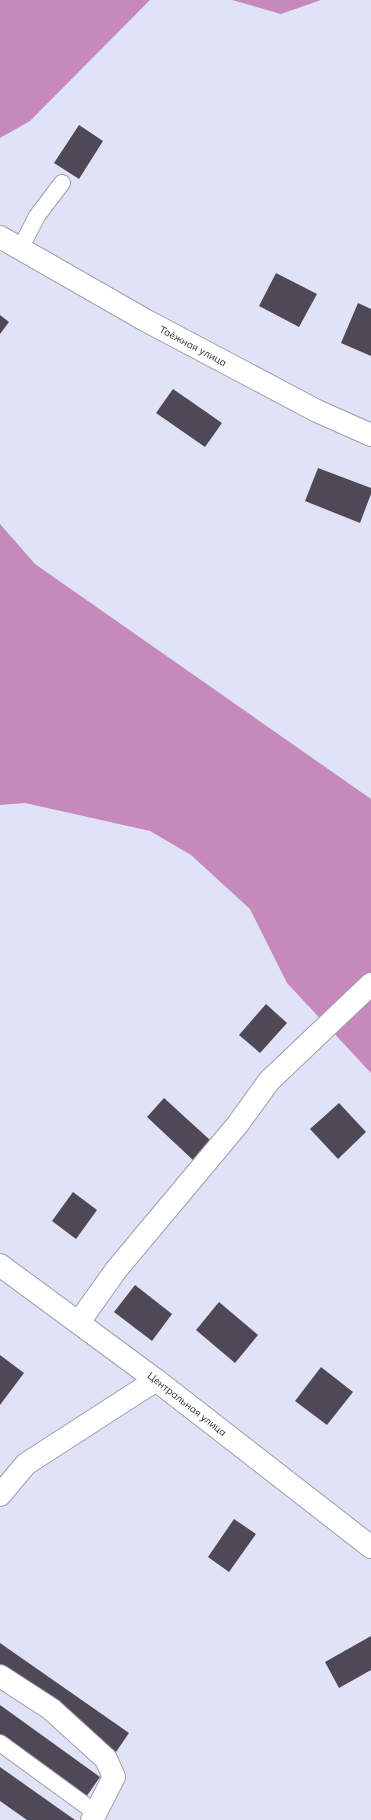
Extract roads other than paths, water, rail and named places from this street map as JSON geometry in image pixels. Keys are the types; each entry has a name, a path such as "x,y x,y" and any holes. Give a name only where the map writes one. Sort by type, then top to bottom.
{"street":[{"name":"Таёжная улица","path":"0,237 179,339 317,411 371,434"},
{"path":"79,1322 116,1270 238,1124 268,1081 371,984"},
{"name":"Центральная улица","path":"0,1265 156,1380 371,1547"},
{"path":"0,1495 26,1464 156,1380"},
{"path":"0,1676 51,1709 106,1759 114,1777 94,1817"}],"lane":[{"path":"20,249 37,216 62,184"},
{"path":"0,1743 94,1817"}]}
